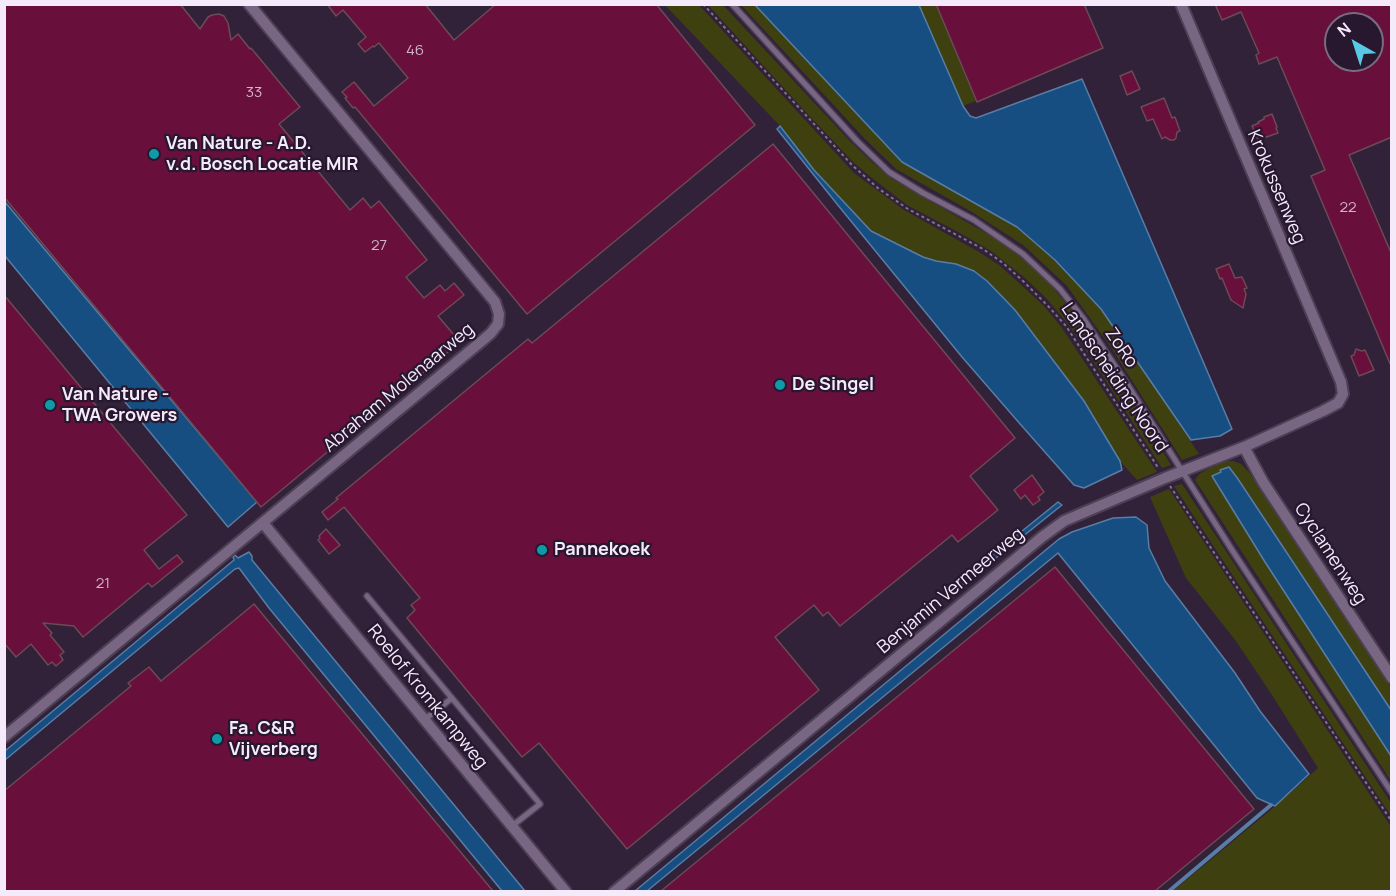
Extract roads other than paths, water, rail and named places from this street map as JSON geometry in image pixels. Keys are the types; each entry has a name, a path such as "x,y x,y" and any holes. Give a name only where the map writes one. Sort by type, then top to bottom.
{"street":[{"name":"Abraham Molenaarweg","path":"4,737 483,340 498,324 499,314 495,302 249,4"},
{"name":"Krokussenweg","path":"1181,4 1341,382"},
{"name":"Benjamin Vermeerweg","path":"614,891 1064,521 1244,447 1323,411 1338,403 1343,394 1341,382"},
{"name":"Cyclamenweg","path":"1244,447 1263,482 1392,678"},
{"name":"Roelof Kromkampweg","path":"263,523 566,891"}],"lane":[{"name":"ZoRo","path":"732,4 857,141 889,172 975,220 1023,254 1060,289 1105,351 1181,472 1392,793"},
{"path":"367,596 540,804 512,826"},
{"path":"424,720 452,698"}],"water":[{"path":"755,5 919,5 963,106 970,116 976,118 1082,79 1232,429 1220,436 1191,440 1101,309 1055,260 1017,227 902,162"},
{"path":"780,126 814,170 871,231 923,257 956,264 974,271 987,281 1015,310 1084,401 1120,461 1122,470 1084,488 1074,485 962,357 777,129"},
{"path":"5,202 257,502 228,527 5,256"},
{"path":"1229,467 1391,710 1391,756 1212,476"},
{"path":"1058,502 1062,505 946,598 944,594"},
{"path":"1136,517 1147,525 1149,548 1165,581 1309,774 1275,806 1257,798 1058,553 647,891 635,891 1059,539 1072,532 1113,518"},
{"path":"249,552 252,560 525,891 502,891 269,608 239,568 5,760 5,751 234,560 235,555 238,558"}],"waterway":[{"path":"1168,892 1271,805"}],"place":[{"name":"Van Nature - A.D. v.d. Bosch Locatie MIR","path":"154,154"},
{"name":"De Singel","path":"780,385"},
{"name":"Van Nature - TWA Growers","path":"50,405"},
{"name":"Pannekoek","path":"542,550"},
{"name":"Fa. C&R Vijverberg","path":"217,739"}]}
